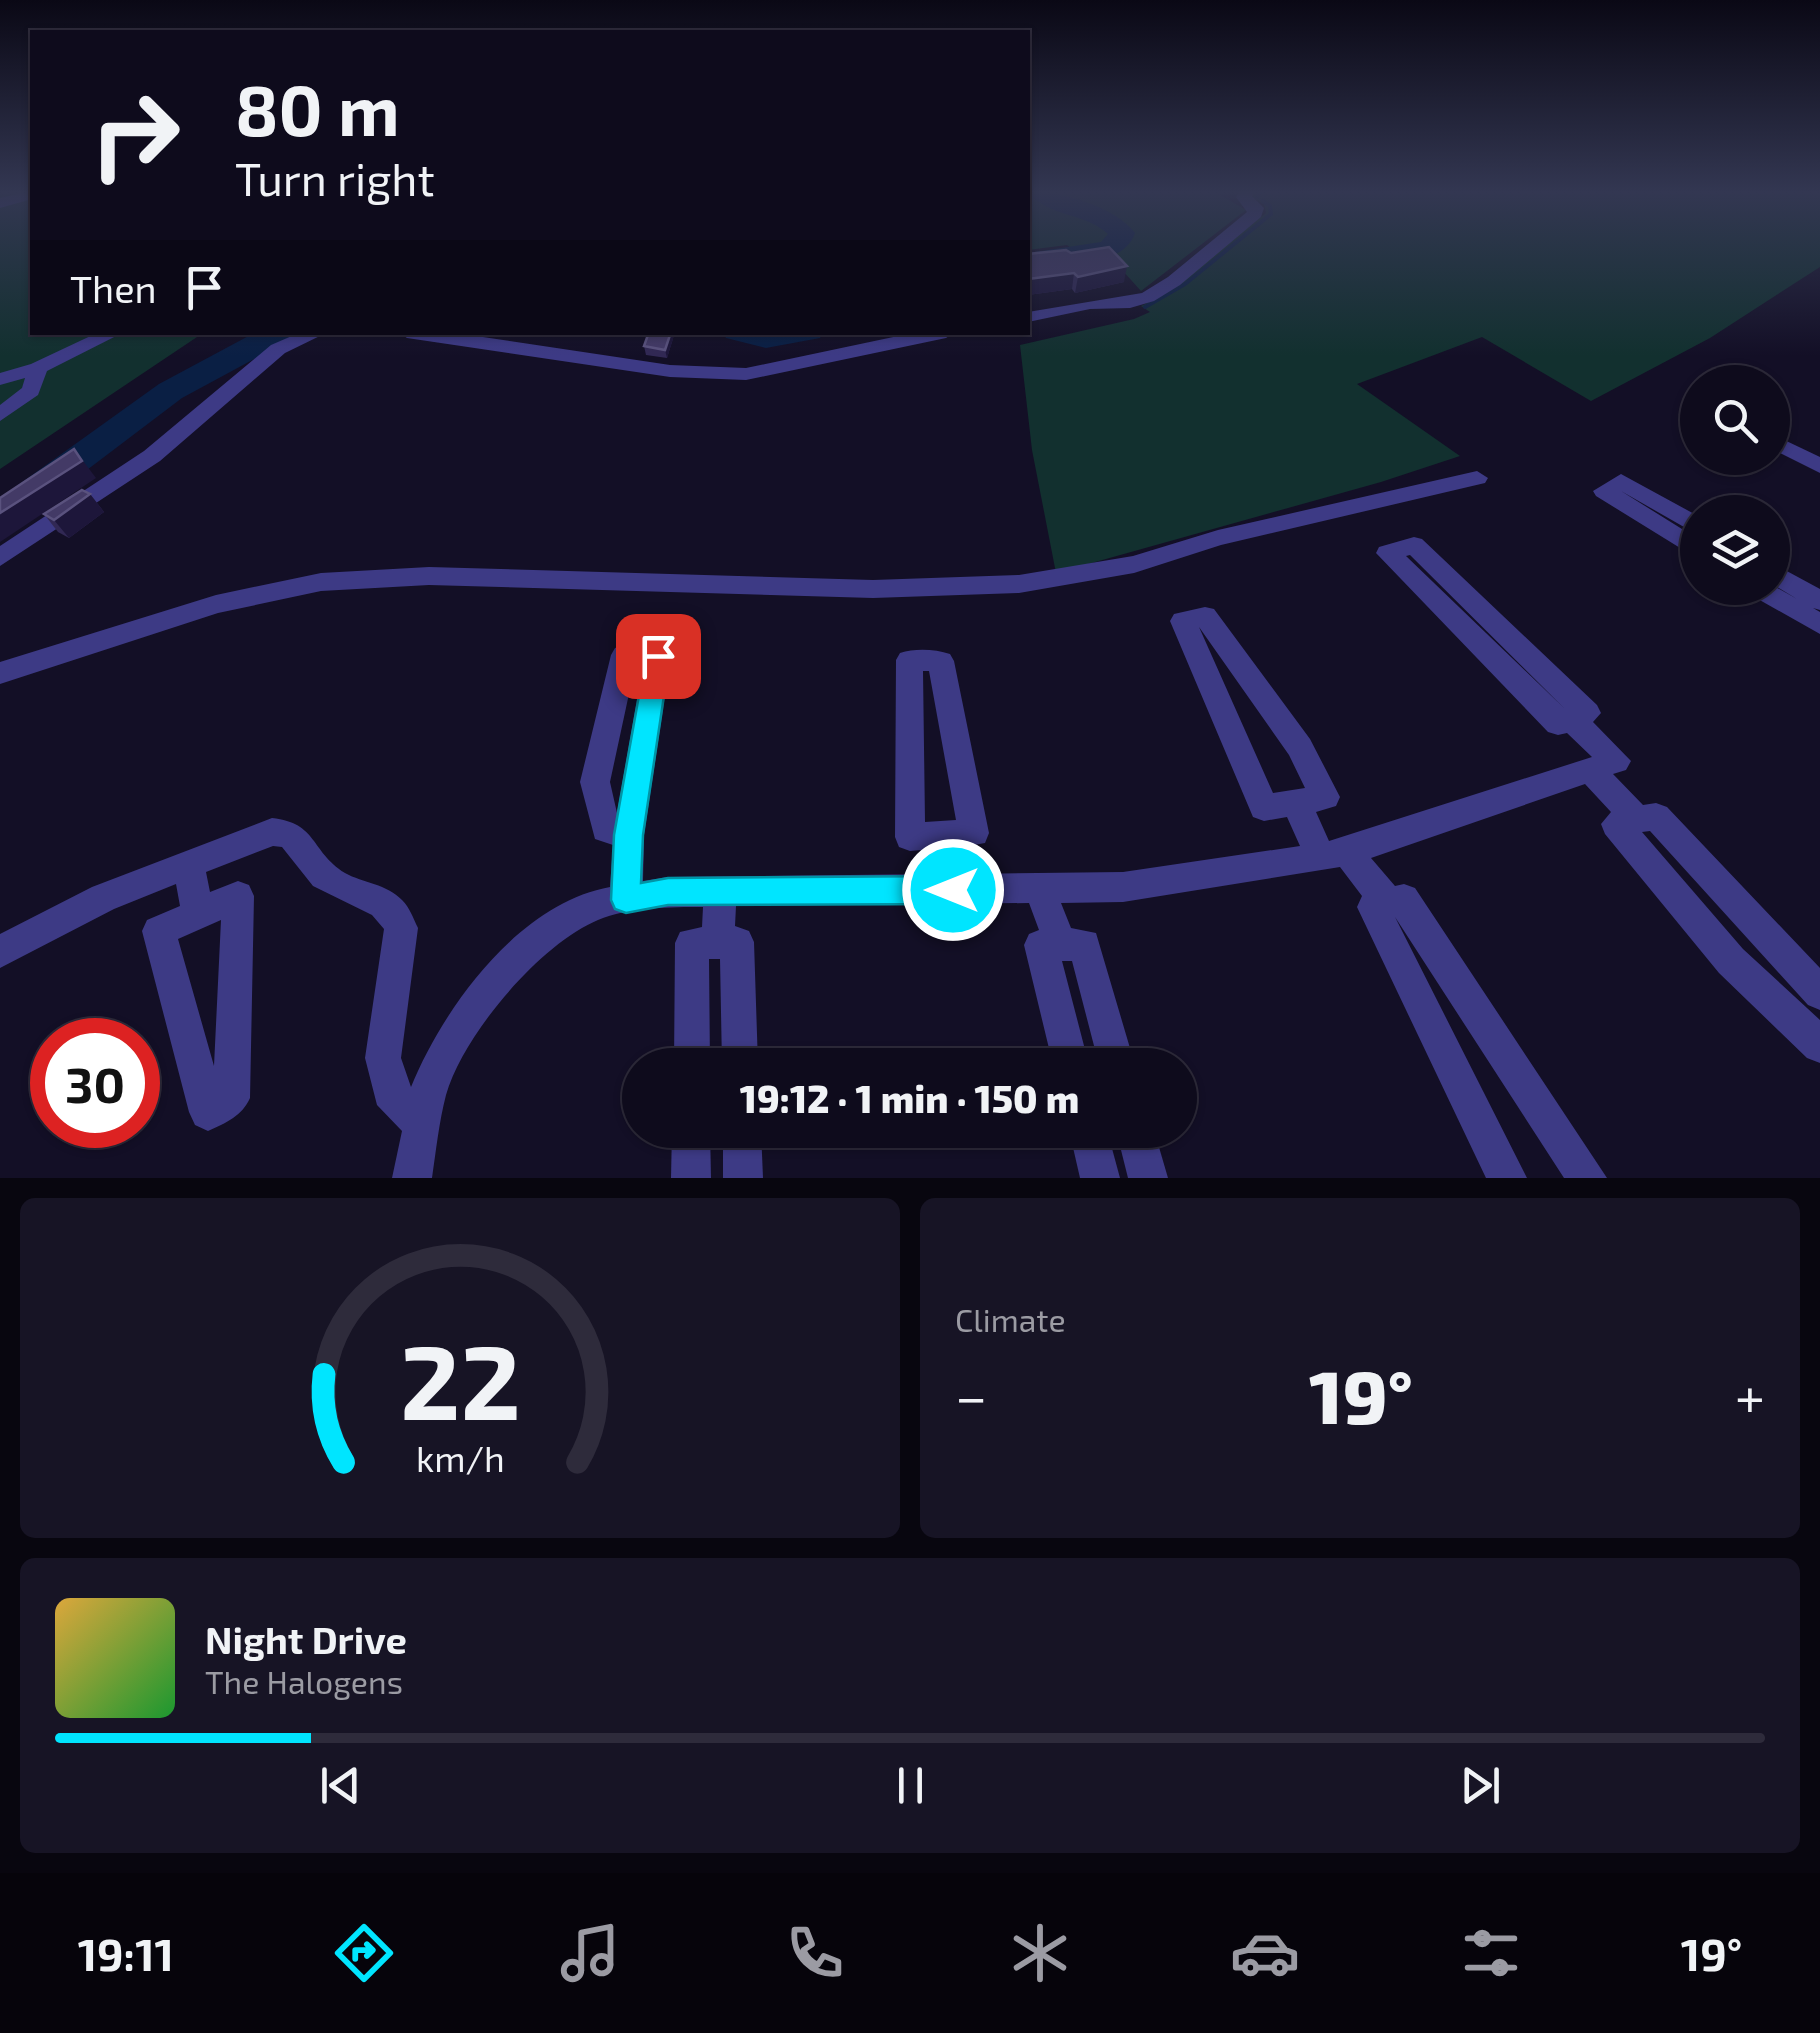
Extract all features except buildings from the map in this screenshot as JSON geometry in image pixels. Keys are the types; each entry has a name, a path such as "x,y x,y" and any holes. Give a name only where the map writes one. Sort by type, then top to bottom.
{"street":[{"path":"1030,317 1148,297 1216,246"},
{"path":"0,379 38,368 109,335"},
{"path":"0,558 152,456 278,349 312,335"},
{"path":"427,335 670,372 746,374 932,335"},
{"path":"0,415 31,391 38,368"},
{"path":"1790,433 1820,448"},
{"path":"1790,450 1820,466"},
{"path":"0,673 216,604 321,582 429,576 873,589 1019,584 1134,564 1218,538 1477,478"},
{"path":"1680,517 1621,481 1604,491 1680,540"},
{"path":"1414,545 1587,713 1571,719 1558,724 1388,553 1414,545"},
{"path":"1790,583 1820,601"},
{"path":"1787,605 1820,624"},
{"path":"1205,616 1300,747 1325,797 1296,802 1264,808 1183,621 1205,616"},
{"path":"626,900 628,835 658,656 624,655 595,782 606,829 628,835"},
{"path":"909,660 941,661 974,834 946,835 910,836 909,660"},
{"path":"412,1178 429,1088 464,1023 513,958 591,906 668,892 1123,887 1334,854 1616,761 1571,719"},
{"path":"1592,772 1637,820"},
{"path":"1296,802 1334,854 1388,903"},
{"path":"1820,994 1656,816 1616,824 1730,961 1820,1045"},
{"path":"0,952 103,898 272,832 291,834 311,864 337,885 384,901 394,910 401,928 383,1058 390,1092 420,1122"},
{"path":"946,835 953,890"},
{"path":"189,864 198,916"},
{"path":"1040,888 1061,944"},
{"path":"717,943 721,891"},
{"path":"238,896 231,1098 208,1112 158,931 198,916 238,896"},
{"path":"1507,1178 1373,908 1404,899 1587,1178"},
{"path":"692,1048 692,943 737,942 740,1048"},
{"path":"1067,1048 1041,945 1084,944 1112,1048"},
{"path":"691,1148 691,1178"},
{"path":"742,1148 743,1178"},
{"path":"1092,1148 1100,1178"},
{"path":"1140,1148 1148,1178"}],"green space":[{"path":"0,246 30,246 30,335 200,335 0,469"},
{"path":"1068,246 1199,246 1141,291 1114,261 1094,264"},
{"path":"1224,246 1820,246 1820,267 1710,338 1591,401 1482,337 1357,384 1460,456 1056,573 1032,450 1020,345 1134,319 1150,312 1141,306 1159,297"}],"waterway":[{"path":"1030,261 1113,246"},
{"path":"1145,307 1185,284 1232,246"},
{"path":"0,517 100,439 170,391 275,335"},
{"path":"749,335 766,339 791,335"}],"route":[{"path":"658,656 628,835 626,900 668,892 953,890"}]}
